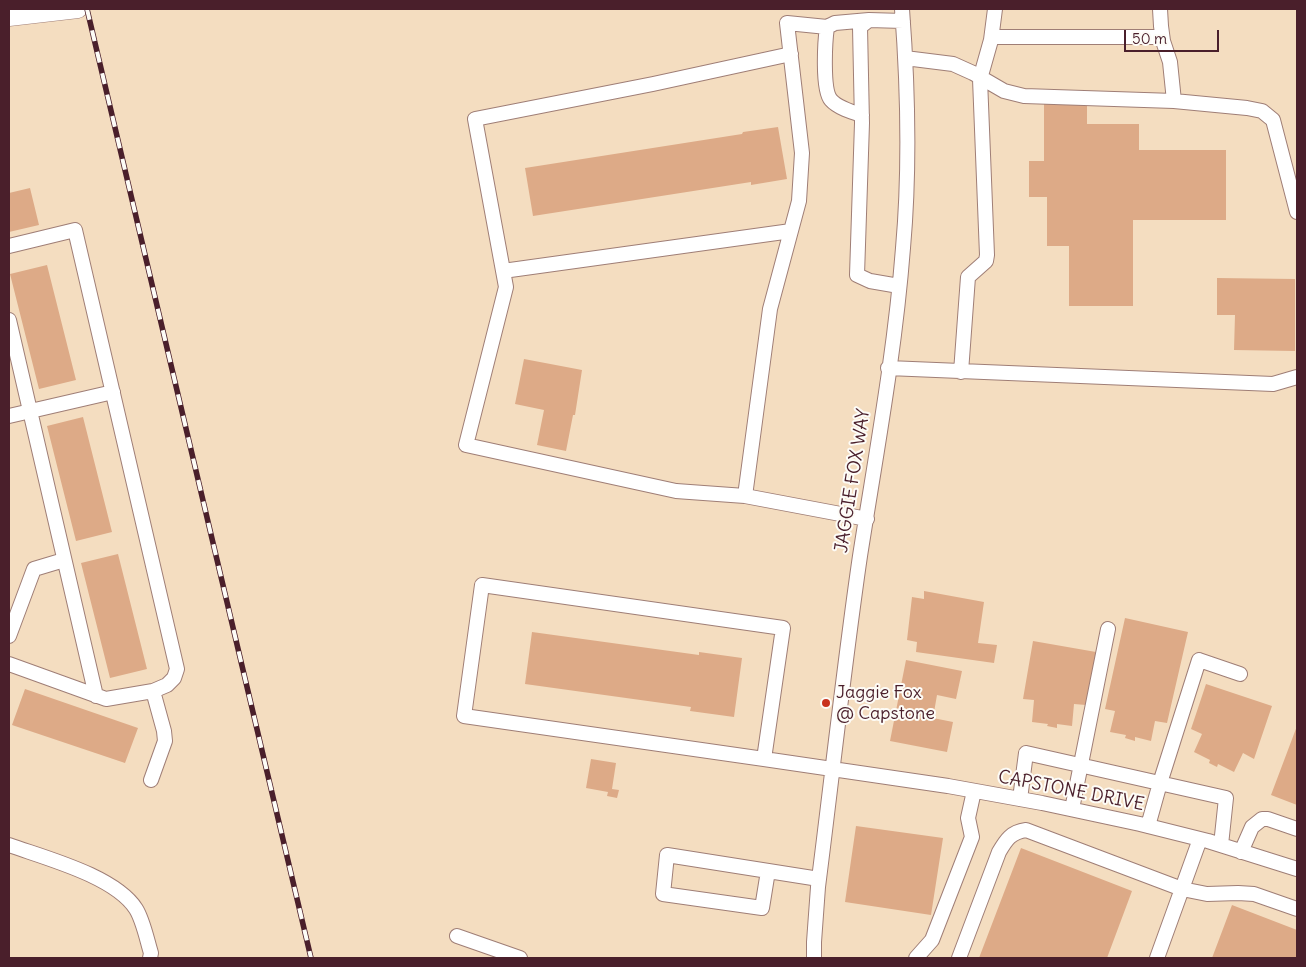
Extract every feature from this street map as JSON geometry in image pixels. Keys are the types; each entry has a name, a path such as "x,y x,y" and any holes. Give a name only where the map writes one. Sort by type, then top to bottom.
{"main road":[{"path":"16,16 78,9"}],"street":[{"path":"961,372 968,277 986,261 987,255 980,79 992,37 995,9"},
{"path":"1160,9 1162,36 1170,62 1174,101"},
{"path":"745,496 770,308 799,201 802,153 787,23 827,27 835,23 902,15"},
{"name":"JAGGIE FOX WAY","path":"814,958 819,879 866,519 899,286 907,193 905,58 902,15"},
{"path":"869,20 860,27 862,115 858,274 870,281 899,286"},
{"path":"827,27 825,72 829,98 836,104 862,115"},
{"path":"992,37 1162,36"},
{"path":"790,54 653,84 475,119 506,287 466,445 676,491 745,496 866,519"},
{"path":"905,58 953,64 973,73 1004,92 1024,96 1174,101 1262,111 1273,120 1297,212"},
{"path":"9,246 75,230 177,668 174,678 167,685 153,691 106,699 9,664"},
{"path":"503,271 791,230"},
{"path":"9,320 96,696"},
{"path":"888,368 1273,384 1297,377"},
{"path":"9,416 113,392"},
{"path":"9,636 34,568 64,560"},
{"name":"CAPSTONE DRIVE","path":"764,759 783,628 482,585 464,716 764,759 1020,799 1072,809 1200,839 1297,869"},
{"path":"1072,809 1108,629"},
{"path":"1148,826 1199,660 1240,674"},
{"path":"150,780 165,741 153,691"},
{"path":"1020,799 1026,753 1082,765 1226,798 1221,845"},
{"path":"916,958 932,940 972,836 968,818 974,791"},
{"path":"1241,852 1252,827 1262,819 1268,819 1297,829"},
{"path":"958,958 999,852 1005,841 1018,831 1026,830 1037,833 1182,889 1207,894 1238,892 1254,894 1297,910"},
{"path":"1157,958 1200,839"},
{"path":"9,845 99,879 120,892 136,910 151,953 150,958"},
{"path":"768,871 762,908 663,894 667,855 819,879"},
{"path":"457,936 520,958"}],"building":[{"path":"1044,102 1087,102 1087,124 1139,124 1139,150 1226,150 1226,220 1133,220 1133,306 1069,306 1069,246 1047,246 1047,197 1029,197 1029,161 1044,161"},
{"path":"778,127 787,179 751,185 751,182 533,216 525,168"},
{"path":"30,188 39,225 9,232 9,193"},
{"path":"47,265 76,380 39,389 10,274"},
{"path":"1217,278 1295,279 1295,351 1234,350 1235,315 1217,315"},
{"path":"524,359 582,370 575,415 573,415 566,451 537,445 544,410 515,404"},
{"path":"83,417 112,532 76,541 47,426"},
{"path":"118,554 147,669 110,678 81,563"},
{"path":"924,591 984,602 978,643 997,645 994,663 916,652 917,642 907,640 912,597 924,599"},
{"path":"1125,618 1188,632 1167,723 1155,721 1151,741 1135,737 1135,741 1125,738 1126,735 1110,732 1115,711 1105,709"},
{"path":"532,632 699,655 699,652 742,658 734,717 690,711 691,707 525,684"},
{"path":"1033,641 1096,652 1086,705 1074,704 1072,726 1057,724 1057,728 1047,726 1048,724 1032,722 1034,700 1023,699"},
{"path":"906,660 962,671 956,699 937,695 933,718 953,722 947,752 890,741"},
{"path":"1206,684 1272,706 1254,759 1243,753 1234,772 1218,764 1217,767 1209,763 1210,760 1194,752 1202,734 1191,729"},
{"path":"25,689 138,728 125,763 12,725"},
{"path":"1297,726 1297,805 1271,795"},
{"path":"591,759 616,763 612,789 619,790 617,798 607,796 608,792 586,788"},
{"path":"856,826 943,838 931,915 845,902"},
{"path":"1021,848 1132,891 1107,958 979,958"},
{"path":"1232,905 1297,930 1297,958 1212,958"}],"railway":[{"path":"87,9 311,958"}],"place":[{"name":"Jaggie Fox @ Capstone","path":"826,703"}]}
